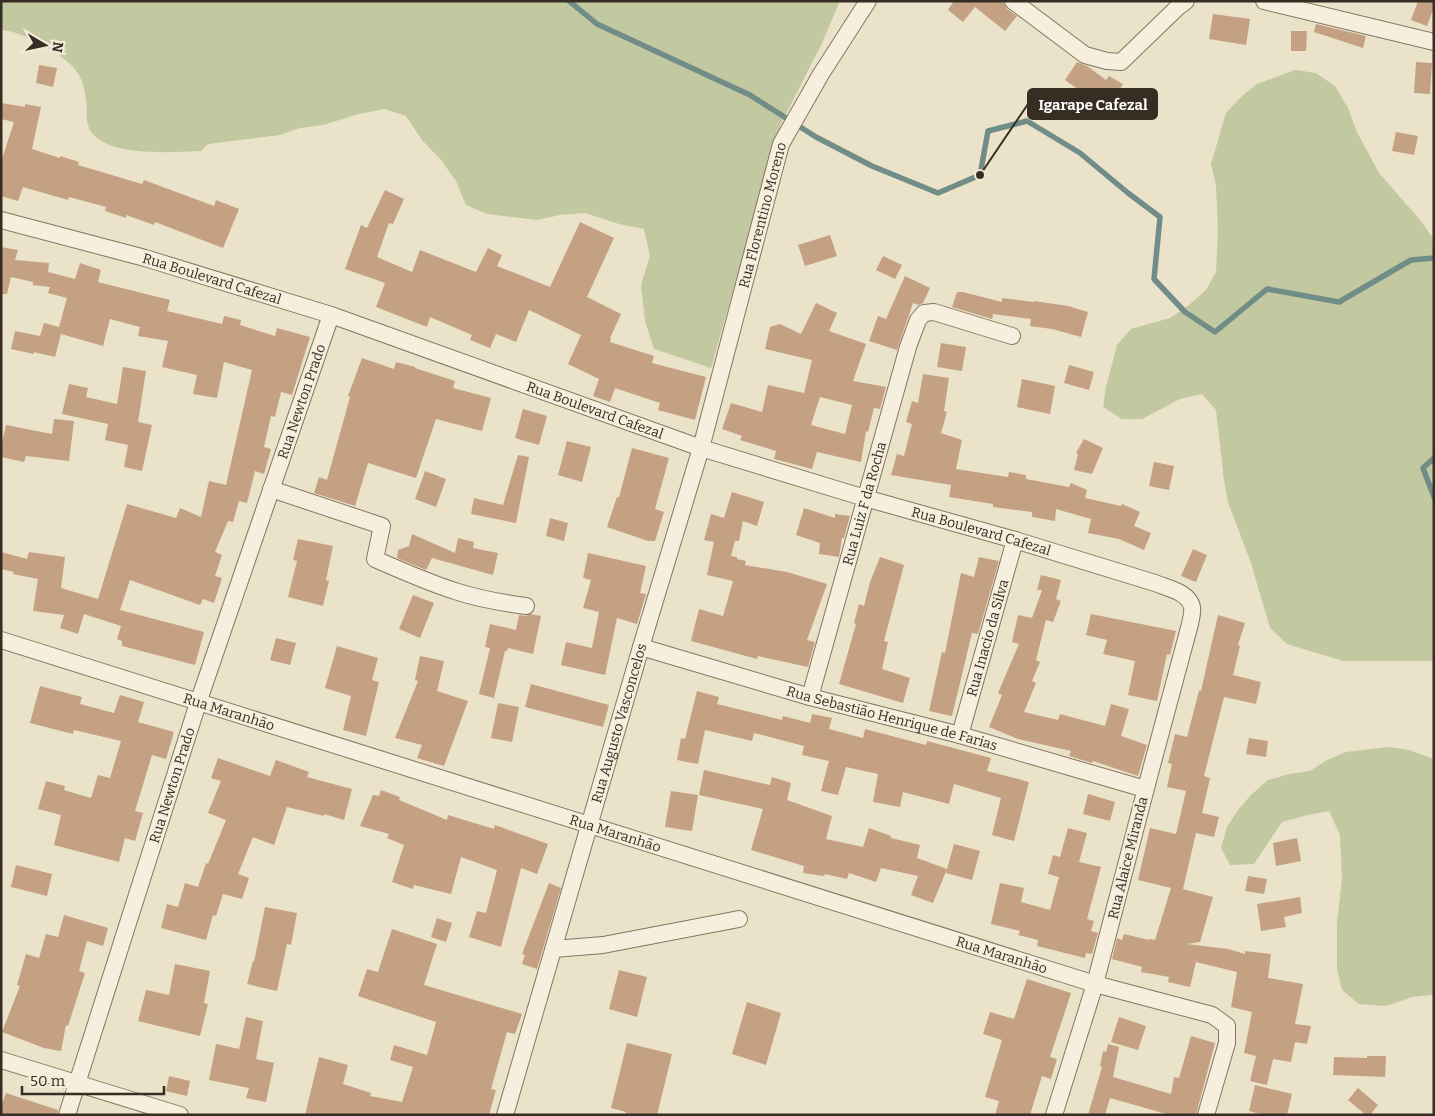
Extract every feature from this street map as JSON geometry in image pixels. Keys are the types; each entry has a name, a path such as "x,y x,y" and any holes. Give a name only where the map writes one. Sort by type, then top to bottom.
{"street":[{"name":"Rua Florentino Moreno","path":"701,448 781,144 821,74 868,1"},
{"path":"1013,1 1085,55 1107,61 1121,62 1186,1"},
{"path":"1264,1 1434,42"},
{"name":"Rua Boulevard Cafezal","path":"1,220 145,258 331,316 701,448 1155,583 1174,590 1189,599"},
{"name":"Rua Luiz F da Rocha","path":"810,697 908,347 918,320 924,313 934,312 1012,336"},
{"name":"Rua Newton Prado","path":"67,1115 198,702 331,316"},
{"name":"Rua Augusto Vasconcelos","path":"505,1115 701,448"},
{"path":"271,489 382,526 375,559 458,592 526,606"},
{"name":"Rua Inacio da Silva","path":"960,735 1015,540"},
{"name":"Rua Alaice Miranda","path":"1054,1115 1095,984 1190,624 1192,608 1189,599"},
{"name":"Rua Maranhão","path":"1,640 1095,984 1212,1015 1227,1026 1227,1043 1206,1115"},
{"name":"Rua Sebastião Henrique de Farias","path":"641,647 810,697 960,735 1145,789"},
{"path":"554,949 603,945 739,919"},
{"path":"1,1060 180,1115"}],"green space":[{"path":"1,1 840,1 822,43 780,126 711,368 654,349 645,321 641,285 650,256 644,229 619,224 585,213 560,215 537,220 487,214 466,205 456,181 441,160 422,140 406,116 384,109 359,114 323,125 300,128 280,135 208,144 201,151 144,152 114,146 102,141 90,130 83,87 80,77 73,67 44,45 10,31 1,30"},
{"path":"1295,70 1316,73 1335,86 1348,108 1357,132 1379,173 1421,221 1434,240 1434,661 1343,661 1287,644 1270,628 1251,563 1228,502 1216,410 1202,394 1180,399 1142,419 1122,419 1103,407 1117,345 1131,329 1170,318 1189,305 1206,290 1216,272 1218,231 1216,185 1211,164 1226,113 1257,84"},
{"path":"1389,747 1409,750 1434,759 1434,997 1432,995 1412,997 1386,1006 1359,1004 1342,990 1337,969 1337,924 1342,878 1340,835 1329,811 1282,822 1254,864 1230,865 1221,848 1227,827 1238,810 1268,780 1310,771 1327,760 1346,752"}],"building":[{"path":"954,1 1003,1 1007,9 1017,16 1005,31 975,7 963,22 948,10"},
{"path":"1418,1 1434,1 1434,7 1427,26 1411,20"},
{"path":"1213,14 1250,19 1246,45 1209,39"},
{"path":"1316,24 1366,36 1363,48 1314,32"},
{"path":"1291,31 1307,31 1306,51 1291,51"},
{"path":"1077,62 1087,66 1106,80 1109,76 1123,84 1103,115 1089,107 1093,100 1065,80"},
{"path":"1416,62 1432,63 1430,94 1414,93"},
{"path":"39,65 57,68 53,87 36,83"},
{"path":"1,103 25,107 25,104 41,107 32,149 79,162 78,165 142,184 144,180 214,206 216,200 239,209 223,248 155,222 154,225 126,215 126,218 105,211 106,207 69,197 68,200 23,187 18,201 1,196 1,162 14,122 1,119"},
{"path":"1396,132 1418,136 1414,155 1392,151"},
{"path":"385,190 404,199 393,224 389,223 377,257 412,272 420,250 476,272 488,248 502,255 497,266 550,287 580,222 614,238 587,297 621,314 610,342 654,356 652,363 706,377 695,420 658,410 660,403 615,388 610,402 593,396 599,379 568,364 581,335 529,310 516,342 496,334 490,348 470,340 472,335 430,317 427,327 376,307 385,283 345,269 361,225 367,228"},
{"path":"830,235 837,256 805,266 798,245"},
{"path":"1,247 18,250 15,260 49,263 48,272 75,279 80,263 101,270 98,282 170,300 167,311 222,324 224,316 241,320 240,325 275,336 277,328 310,337 292,395 281,392 275,417 271,416 264,447 271,449 264,474 255,471 247,503 239,501 233,522 228,521 215,552 222,555 215,576 222,578 214,603 203,599 200,605 130,580 120,610 204,632 195,665 122,646 122,641 117,639 121,626 84,614 78,634 60,628 64,615 33,611 38,579 13,574 14,572 1,569 1,552 27,559 29,552 65,557 61,588 98,599 127,504 176,518 180,508 201,517 209,481 226,485 252,370 224,362 217,398 193,394 197,375 162,367 168,341 138,336 140,327 110,319 103,346 61,334 55,357 11,349 15,331 40,336 44,323 59,327 67,298 48,293 50,287 33,285 33,282 11,277 7,294 1,294"},
{"path":"883,256 902,265 895,279 876,270"},
{"path":"905,276 930,288 923,303 918,305 913,303 897,350 869,341 878,316 886,319"},
{"path":"957,292 1002,302 1002,298 1034,301 1068,306 1088,312 1081,337 1052,329 1030,326 1031,319 993,314 992,319 952,307"},
{"path":"816,303 837,313 829,331 866,344 853,381 886,387 880,409 874,408 868,432 866,431 861,462 817,452 812,469 774,459 776,451 740,440 742,436 722,429 731,403 762,412 768,385 804,393 812,360 765,349 770,327 780,324 801,334","holes":["820,397 852,405 845,434 811,425"]},
{"path":"941,343 966,347 962,371 937,367"},
{"path":"362,358 394,369 396,362 415,367 455,381 453,388 491,398 482,431 436,419 416,478 368,463 355,506 314,493 319,477 327,480 350,397 348,396"},
{"path":"1069,365 1094,372 1089,390 1064,383"},
{"path":"123,367 146,371 138,422 152,425 142,471 124,467 128,445 105,440 108,424 62,414 69,384 88,388 86,397 117,404"},
{"path":"923,374 949,378 944,411 947,412 941,433 962,440 956,469 1008,477 1009,472 1026,475 1026,479 1069,487 1071,483 1087,490 1085,498 1121,506 1122,504 1140,512 1134,526 1151,533 1144,550 1119,539 1088,533 1091,519 1056,509 1055,521 1032,517 1032,512 993,507 993,504 949,497 951,485 891,475 897,454 904,456 912,424 906,422 912,401 918,403"},
{"path":"1022,379 1055,386 1050,414 1017,407"},
{"path":"523,409 547,416 539,445 515,438"},
{"path":"54,419 74,421 69,461 26,456 24,462 1,457 1,447 6,425 52,434"},
{"path":"1084,439 1103,448 1092,474 1074,470 1078,454 1076,453"},
{"path":"567,441 591,447 582,482 558,475"},
{"path":"632,448 669,458 655,509 664,512 655,541 648,541 607,527 617,497 619,497"},
{"path":"518,455 529,457 516,523 471,514 474,498 503,505"},
{"path":"1154,462 1174,466 1169,490 1149,486"},
{"path":"425,471 446,479 436,507 415,499"},
{"path":"732,492 764,502 757,526 743,521 739,541 735,541 731,556 746,561 745,565 787,572 827,584 807,640 815,642 808,667 758,656 757,659 691,641 699,609 723,616 733,581 707,575 714,542 704,540 711,514 724,518"},
{"path":"804,508 835,518 835,514 850,516 844,538 842,538 839,557 819,554 820,543 796,535"},
{"path":"550,518 568,523 564,541 546,536"},
{"path":"412,534 455,553 458,538 474,542 473,548 498,553 493,575 432,558 426,570 397,558 398,550 409,546"},
{"path":"298,539 333,546 326,580 329,581 323,606 288,597 297,561 293,560"},
{"path":"1193,549 1207,555 1196,582 1181,576"},
{"path":"588,553 646,566 640,593 646,594 637,624 617,618 605,675 561,665 566,642 592,648 599,612 583,608 591,580 583,578"},
{"path":"880,557 904,565 884,641 888,642 882,669 910,678 903,703 839,684 856,624 854,623 859,604 864,606 870,582"},
{"path":"979,557 999,561 978,634 972,633 952,716 929,711 942,652 945,653 961,573 974,577"},
{"path":"1041,575 1061,580 1056,599 1061,601 1053,622 1046,620 1036,660 1040,662 1032,681 1036,683 1024,712 1058,720 1060,714 1105,726 1111,704 1129,709 1121,736 1147,745 1138,776 1093,761 1092,763 1069,756 1071,751 1018,739 989,727 1002,695 998,693 1019,644 1012,642 1018,615 1032,618 1042,590 1037,590"},
{"path":"413,595 434,603 420,638 399,629"},
{"path":"531,614 541,616 533,654 508,648 505,651 494,698 479,694 490,648 485,647 490,624 516,630 519,615"},
{"path":"1091,614 1176,631 1170,655 1167,654 1157,701 1128,695 1135,661 1103,654 1107,640 1086,635"},
{"path":"1218,615 1245,623 1238,645 1240,646 1233,675 1261,682 1256,704 1224,697 1204,776 1210,778 1202,813 1219,817 1214,837 1196,833 1183,889 1213,897 1200,942 1187,944 1228,949 1245,954 1245,951 1271,954 1268,978 1303,984 1295,1024 1311,1026 1307,1044 1295,1042 1291,1062 1273,1059 1267,1085 1250,1081 1256,1056 1244,1053 1252,1012 1231,1007 1237,972 1196,962 1190,987 1168,982 1169,977 1141,972 1142,967 1112,959 1117,938 1122,940 1124,934 1155,940 1171,888 1138,880 1150,828 1176,834 1186,791 1167,787 1172,764 1168,763 1175,734 1187,737 1199,691 1201,691"},
{"path":"276,638 296,643 290,665 270,660"},
{"path":"337,646 378,658 372,680 379,682 366,736 343,730 351,696 325,688"},
{"path":"420,656 444,661 437,691 468,701 444,766 417,758 422,745 395,738 418,681 415,680"},
{"path":"531,684 609,705 603,727 525,707"},
{"path":"40,686 82,697 80,704 114,713 120,695 144,702 138,722 174,732 166,759 152,755 135,811 143,813 135,841 125,838 119,862 54,845 61,815 38,809 46,781 65,786 64,790 91,798 98,775 110,778 121,741 74,730 73,734 30,723"},
{"path":"697,691 719,697 717,704 782,720 783,716 810,723 812,714 832,718 829,729 863,738 865,729 926,745 927,741 991,758 987,771 1029,782 1014,841 992,835 1001,798 954,784 949,804 903,792 900,807 873,802 878,774 846,767 838,795 821,791 829,761 802,755 804,746 754,733 752,741 705,730 698,764 677,760 681,738 685,739"},
{"path":"498,703 519,707 512,742 491,738"},
{"path":"1249,738 1268,741 1266,757 1246,754"},
{"path":"218,758 270,776 276,760 309,772 307,777 352,789 344,820 287,807 274,845 253,837 238,874 249,878 242,899 223,894 216,916 213,915 206,940 161,928 167,904 178,907 185,883 198,887 206,863 208,864 226,820 208,813 221,781 211,778"},
{"path":"704,770 770,785 772,777 791,783 787,800 832,816 826,839 863,847 869,828 891,836 891,838 920,845 917,858 947,869 933,903 911,895 918,876 881,868 876,882 849,873 847,879 825,874 824,876 803,873 804,866 751,850 763,809 699,795"},
{"path":"381,790 400,797 399,800 447,820 448,815 494,829 495,825 548,844 537,874 521,868 501,947 469,937 477,911 486,913 497,870 461,857 451,894 414,885 413,889 392,882 404,845 387,838 389,834 360,826 373,795 379,796"},
{"path":"671,791 698,795 692,831 665,827"},
{"path":"1088,794 1115,802 1110,821 1083,814"},
{"path":"1068,828 1087,833 1079,862 1101,867 1087,919 1094,921 1091,931 1098,933 1092,954 1086,953 1085,958 1037,946 1038,940 1018,935 1020,931 991,924 1000,883 1024,888 1021,902 1050,910 1059,877 1048,874 1053,855 1060,857"},
{"path":"1297,838 1301,861 1276,866 1273,843"},
{"path":"954,844 980,851 972,880 946,873"},
{"path":"16,865 52,874 47,896 11,887"},
{"path":"1248,876 1267,879 1264,894 1245,891"},
{"path":"549,883 561,888 537,969 522,964 525,955 522,954"},
{"path":"1300,897 1302,913 1284,917 1286,927 1261,931 1257,904"},
{"path":"265,907 297,913 291,945 287,944 277,991 247,984 254,962"},
{"path":"64,915 108,928 103,946 87,941 79,971 85,973 68,1026 66,1025 61,1051 44,1048 2,1032 20,986 17,985 26,954 39,958 46,934 58,937"},
{"path":"437,918 452,923 446,942 431,937"},
{"path":"392,929 437,944 424,985 522,1014 515,1034 507,1032 491,1089 496,1090 489,1115 305,1115 319,1057 348,1065 343,1084 371,1093 370,1096 402,1102 413,1067 390,1060 394,1045 427,1055 436,1022 358,996 367,969 378,972"},
{"path":"175,964 210,971 204,1003 208,1004 200,1036 138,1021 146,990 169,995"},
{"path":"619,970 647,977 637,1017 609,1009"},
{"path":"1027,979 1071,993 1050,1057 1057,1059 1051,1079 1042,1076 1030,1115 995,1115 999,1101 985,1097 1002,1040 983,1034 990,1012 1014,1019"},
{"path":"747,1002 781,1013 766,1065 732,1054"},
{"path":"246,1017 263,1021 256,1059 274,1063 266,1102 246,1098 249,1088 209,1080 216,1044 239,1049"},
{"path":"1119,1017 1146,1026 1138,1050 1111,1042"},
{"path":"1191,1036 1215,1043 1196,1115 1170,1115 1110,1098 1105,1115 1088,1115 1102,1067 1100,1066 1103,1051 1106,1052 1108,1044 1119,1047 1113,1077 1171,1094 1174,1077 1179,1078"},
{"path":"627,1043 672,1054 657,1115 625,1115 626,1112 611,1108"},
{"path":"1367,1056 1386,1056 1385,1077 1333,1075 1334,1057 1367,1058"},
{"path":"169,1076 190,1081 187,1096 166,1091"},
{"path":"1255,1085 1292,1094 1287,1115 1264,1115 1249,1111"},
{"path":"1358,1088 1378,1105 1370,1115 1366,1115 1348,1100"},
{"path":"6,1093 58,1110 57,1115 1,1115 1,1107"}],"waterway":[{"path":"569,1 597,24 750,95 816,137 872,166 938,193 980,175 988,131 1027,121 1080,153 1160,217 1154,279 1185,312 1215,332 1267,289 1339,302 1411,260 1434,258"},
{"path":"1434,458 1423,468 1434,497"}],"place":[{"name":"Igarape Cafezal","path":"980,175"}]}
